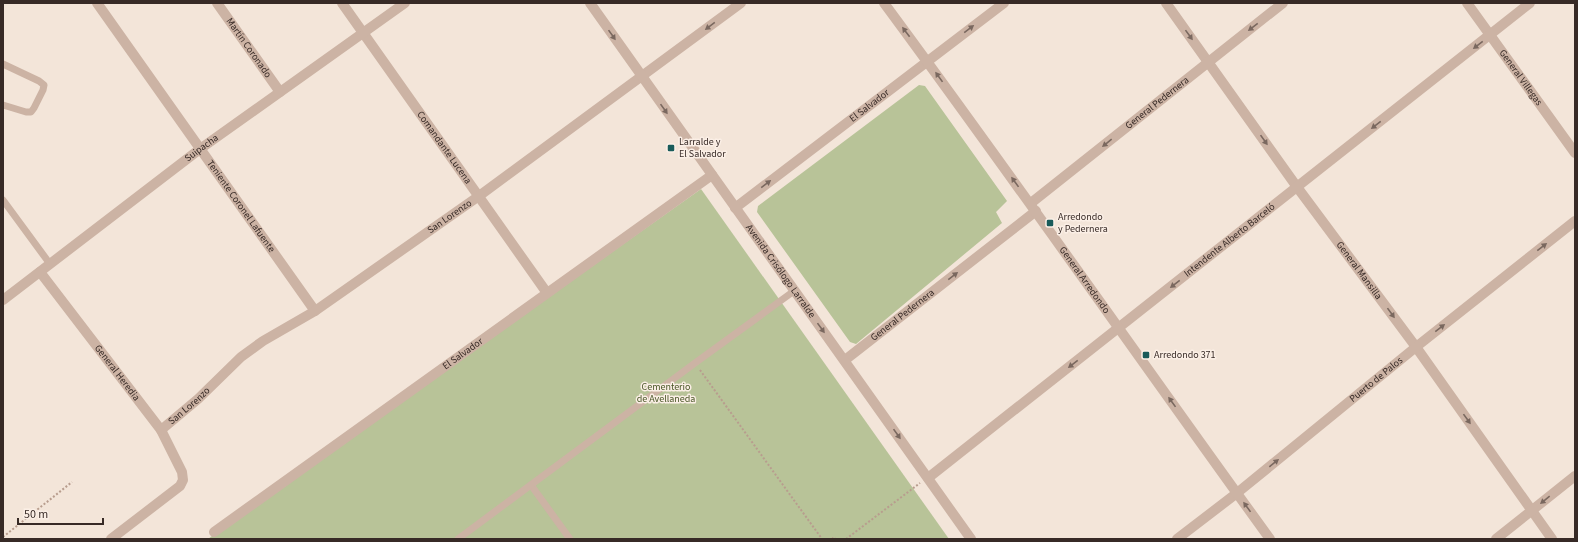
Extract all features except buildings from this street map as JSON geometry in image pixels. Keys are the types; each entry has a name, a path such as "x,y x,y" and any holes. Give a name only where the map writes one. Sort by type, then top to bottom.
{"street":[{"name":"Martín Coronado","path":"217,3 280,92"},
{"name":"Comandante Lucena","path":"342,3 547,292"},
{"name":"Suipacha","path":"3,300 200,149 405,3"},
{"name":"Avenida Crisólogo Larralde","path":"590,3 971,539"},
{"name":"San Lorenzo","path":"161,430 198,399 240,357 263,341 315,311 479,196 741,3"},
{"name":"General Arredondo","path":"884,3 1034,207 1118,328 1270,539"},
{"name":"El Salvador","path":"735,208 1004,3"},
{"name":"General Mansilla","path":"1166,3 1297,187 1416,347 1552,539"},
{"name":"General Pedernera","path":"845,360 1283,3"},
{"name":"General Villegas","path":"1467,3 1575,153"},
{"name":"Intendente Alberto Barceló","path":"928,478 1530,3"},
{"name":"Teniente Coronel Lafuente","path":"102,5 200,149 315,311"},
{"name":"El Salvador","path":"214,532 712,175"},
{"name":"Puerto de Palos","path":"1177,539 1237,493 1416,347 1575,221"},
{"name":"General Heredia","path":"40,272 161,430 182,472 184,480 180,486 111,539"},
{"path":"1496,539 1575,476"}],"lane":[{"path":"3,64 39,81 44,85 37,102 30,112 3,105"},
{"path":"3,200 50,264"},
{"path":"458,539 794,291"},
{"path":"531,485 570,539"}],"path":[{"path":"695,363 822,539"},
{"path":"846,539 928,478"},
{"path":"3,537 72,482"},
{"path":"832,539 834,537 835,539"}],"green space":[{"path":"919,85 925,86 1007,201 996,212 1002,223 856,344 850,342 757,212 758,206"},
{"name":"Cementerio de Avellaneda","path":"701,189 949,539 208,539 228,524"}],"place":[{"name":"Larralde y El Salvador","path":"671,148"},
{"name":"Arredondo y Pedernera","path":"1050,223"},
{"name":"Arredondo 371","path":"1146,355"}]}
